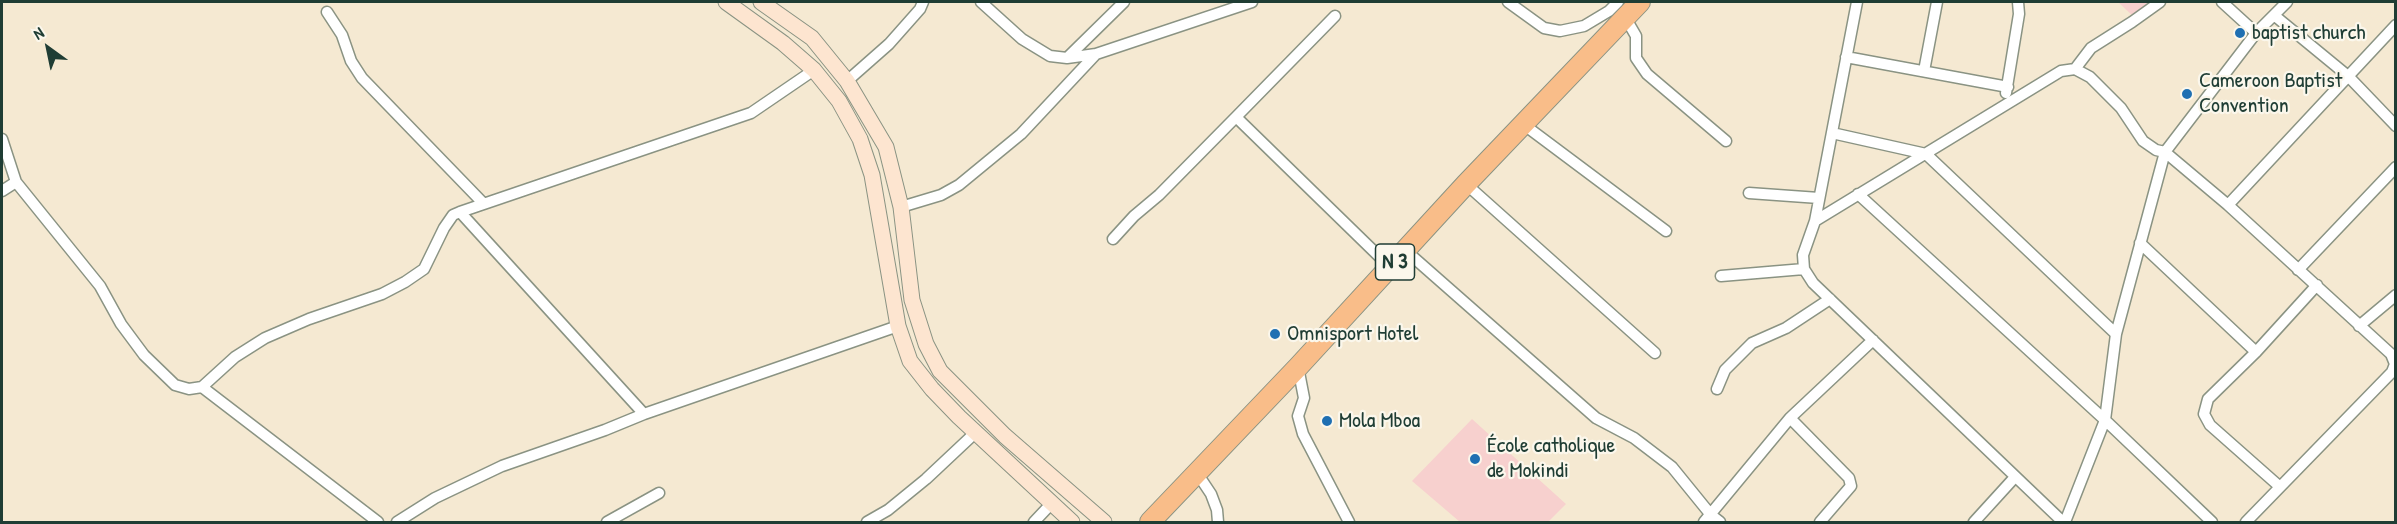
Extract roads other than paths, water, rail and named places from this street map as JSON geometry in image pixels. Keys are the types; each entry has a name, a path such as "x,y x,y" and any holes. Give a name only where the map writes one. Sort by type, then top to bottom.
{"highway":[{"name":"N 3","path":"1150,522 1298,367 1523,124 1622,9 1640,2"}],"main road":[{"path":"726,2 783,43 814,70 839,101 863,148 872,175 898,326 910,361 932,389 975,433 1072,522"},
{"path":"761,2 812,38 847,81 886,147 901,207 912,300 926,344 940,371 998,429 1104,522"}],"street":[{"path":"847,81 890,44 920,9 923,2"},
{"path":"981,2 1022,39 1050,56 1066,58 1096,54 1236,4 1252,2"},
{"path":"1066,58 1124,2"},
{"path":"1508,2 1544,28 1560,30 1584,26 1609,11 1622,9 1636,36 1636,58 1647,74 1726,141"},
{"path":"1857,2 1815,221 1803,255 1804,269 1813,283 1830,300 2064,522 2105,420 2116,334 2164,152 2256,33 2287,2"},
{"path":"1924,71 1937,2"},
{"path":"2004,106 2019,14 2018,2"},
{"path":"2075,69 2091,48 2160,2"},
{"path":"2222,2 2256,33"},
{"path":"327,12 342,34 351,61 362,78 483,203"},
{"path":"1113,239 1335,16"},
{"path":"2275,16 2348,76 2396,126"},
{"path":"2228,205 2396,25"},
{"path":"901,207 941,195 959,185 1022,134 1096,54"},
{"path":"1846,57 2008,87"},
{"path":"1815,221 2061,71 2075,69 2090,77 2121,108 2143,141 2156,150 2164,152 2228,205 2391,354 2395,364 2392,372 2246,522"},
{"path":"2,139 16,182 100,286 121,324 144,355 175,384 189,389 202,387 235,357 265,338 309,319 382,294 405,282 424,269 453,215 752,113 814,70"},
{"path":"1236,117 1390,267"},
{"path":"1523,124 1666,231"},
{"path":"1832,133 1926,154 2116,334"},
{"path":"2298,270 2396,167"},
{"path":"2,191 16,182"},
{"path":"1466,184 1655,353"},
{"path":"1749,193 1819,198"},
{"path":"1858,195 2105,420 2212,522"},
{"path":"460,212 644,414"},
{"path":"2140,243 2256,352"},
{"path":"1405,250 1596,418 1634,438 1672,467 1712,520 1790,418 1872,340"},
{"path":"1721,276 1804,269"},
{"path":"2279,486 2210,425 2204,414 2208,399 2256,352 2317,285"},
{"path":"2359,326 2396,295"},
{"path":"1717,389 1725,370 1752,344 1785,328 1830,300"},
{"path":"397,522 435,498 502,466 898,326"},
{"path":"1298,367 1304,399 1298,416 1303,435 1349,522"},
{"path":"202,387 378,522"},
{"path":"1790,418 1849,478 1851,486 1820,522"},
{"path":"867,522 888,510 975,433"},
{"path":"1197,473 1211,494 1217,510 1218,522"},
{"path":"1974,522 2015,477"},
{"path":"607,522 659,493"},
{"path":"1034,522 1051,504"}],"place":[{"name":"baptist church","path":"2240,33"},
{"name":"Cameroon Baptist Convention","path":"2187,94"},
{"name":"Omnisport Hotel","path":"1275,334"},
{"name":"Mola Mboa","path":"1327,421"},
{"name":"École catholique de Mokindi","path":"1475,459"}]}
